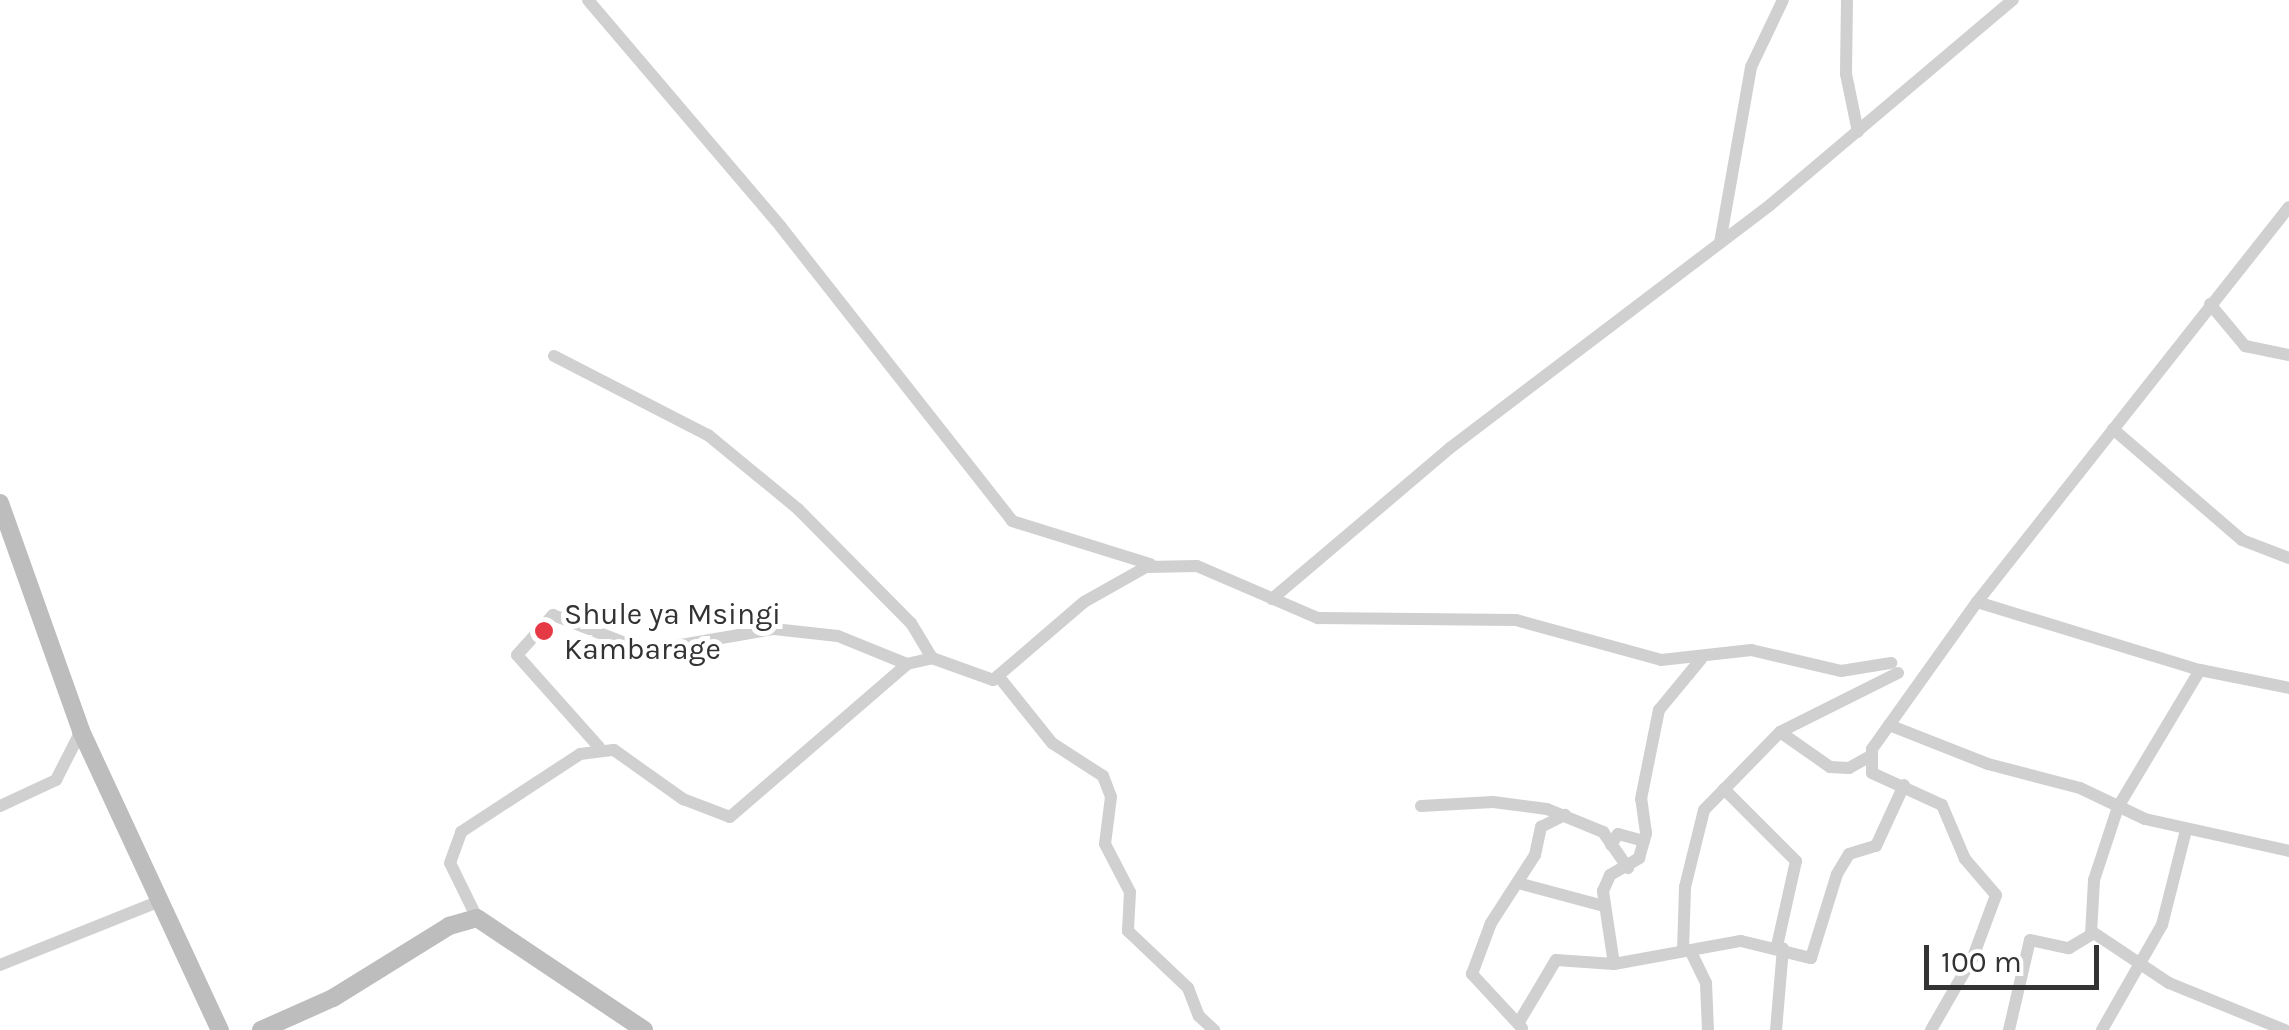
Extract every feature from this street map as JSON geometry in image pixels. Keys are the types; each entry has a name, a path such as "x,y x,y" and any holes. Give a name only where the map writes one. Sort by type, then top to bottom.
{"street":[{"path":"588,0 782,227 1012,521 1156,565 1197,566 1318,618 1516,620 1648,659 1701,659 1750,650 1842,671 1894,668 1780,732 1724,789 1696,826 1682,910 1686,950 1706,983 1708,1030"},
{"path":"1720,243 1751,67 1783,0"},
{"path":"1847,0 1846,74 1858,132"},
{"path":"1272,599 1450,448 1720,243 2013,0"},
{"path":"1780,732 1830,767 1849,768 1869,757 1977,602 2210,304 2282,225 2289,207"},
{"path":"2210,304 2245,346 2289,356"},
{"path":"554,356 708,434 798,509 911,623 932,658 972,677 999,677 1097,592 1156,565"},
{"path":"2113,429 2242,540 2289,558"},
{"path":"0,504 81,731 220,1030"},
{"path":"1977,602 2200,670 2289,688"},
{"path":"907,664 838,636 774,630 646,651 553,615 517,655 599,747 628,758 683,798 730,817 907,664 932,658"},
{"path":"1614,964 1600,905 1610,875 1628,868 1644,841 1641,798 1659,710 1701,659"},
{"path":"2091,934 2094,880 2118,807 2200,670"},
{"path":"999,677 1052,744 1103,776 1111,797 1105,844 1130,892 1128,931 1188,988 1199,1016 1214,1030"},
{"path":"1890,725 1988,764 2080,788 2118,807 2186,830 2289,852"},
{"path":"0,806 56,780 81,731"},
{"path":"599,747 461,832 450,863 477,918 644,1030"},
{"path":"1869,757 1872,773 1942,805 1965,859 1997,901 1930,1030"},
{"path":"1565,815 1541,826 1537,850 1491,924 1472,976 1521,1026 1542,992 1552,961 1614,964 1741,941 1813,955 1836,874 1849,854 1876,846 1904,785"},
{"path":"1724,789 1758,830 1796,861 1780,947 1776,1030"},
{"path":"1420,806 1516,802 1565,815 1603,832 1628,868"},
{"path":"2102,1030 2144,962 2172,897 2186,830"},
{"path":"1611,844 1618,834 1644,841"},
{"path":"1518,883 1600,905"},
{"path":"0,965 160,902"},
{"path":"261,1030 333,998 449,926 477,918"},
{"path":"2091,934 2144,962 2169,983 2282,1030"},
{"path":"2008,1030 2030,940 2069,948 2091,934"}],"place":[{"name":"Shule ya Msingi Kambarage","path":"544,631"}]}
